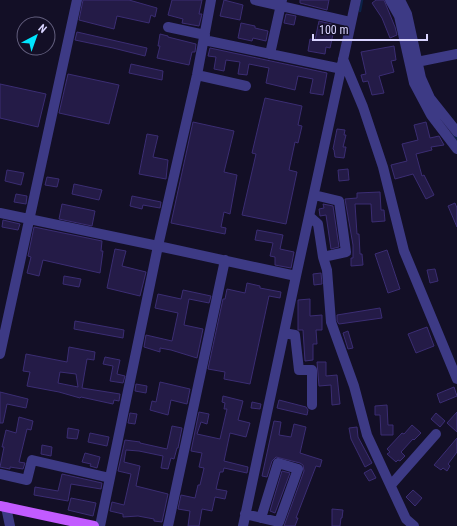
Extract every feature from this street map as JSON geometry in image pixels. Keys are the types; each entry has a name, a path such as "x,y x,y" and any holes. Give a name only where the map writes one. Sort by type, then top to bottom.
{"main road":[{"path":"3,506 94,526"}],"street":[{"path":"0,354 77,0"},
{"path":"100,526 158,246 197,75 212,0"},
{"path":"255,0 282,3 351,22"},
{"path":"243,526 356,0"},
{"path":"390,0 399,16 413,63 430,98 457,132"},
{"path":"400,0 407,14 414,82 431,115 457,149"},
{"path":"270,54 282,3"},
{"path":"168,27 204,38 270,54 342,64"},
{"path":"413,63 457,54"},
{"path":"342,64 363,107 383,167 404,251 457,379"},
{"path":"197,75 246,86"},
{"path":"314,196 338,201 345,237 346,252 323,257"},
{"path":"0,213 296,276"},
{"path":"309,216 318,224 323,257 327,270 331,322 354,386 367,435 406,519 414,526"},
{"path":"168,526 225,260"},
{"path":"284,333 295,335 299,370 312,370 312,406"},
{"path":"391,485 436,434"},
{"path":"0,474 27,480 32,460 110,478"},
{"path":"245,514 260,518 279,522 298,469 278,463 260,518"},
{"path":"3,506 10,526"}],"building":[{"path":"83,0 129,0 157,8 155,17 151,15 149,23 117,16 114,29 79,20"},
{"path":"172,0 202,0 199,14 202,14 199,26 182,23 183,19 168,15"},
{"path":"224,0 243,5 240,20 220,16"},
{"path":"300,0 329,0 327,10 300,3"},
{"path":"376,0 384,0 397,35 390,38 382,18 372,3"},
{"path":"286,14 296,16 294,25 284,23"},
{"path":"319,21 335,25 330,48 326,47 325,54 308,51 310,39 315,40"},
{"path":"241,23 268,31 266,41 253,38 252,41 238,38"},
{"path":"77,32 147,48 145,56 75,40"},
{"path":"160,34 196,44 195,52 192,52 189,65 157,58 160,46 158,46"},
{"path":"394,46 396,60 391,61 394,72 379,76 384,93 372,95 368,81 363,82 361,75 366,74 361,52"},
{"path":"210,48 327,73 323,95 310,93 313,79 298,76 295,90 266,83 269,68 249,64 247,75 238,74 240,62 226,60 224,71 214,69 216,57 208,56"},
{"path":"131,64 163,71 162,80 129,73"},
{"path":"68,74 119,85 109,124 59,113"},
{"path":"0,84 46,94 38,127 0,118"},
{"path":"265,98 302,106 298,125 302,126 298,143 295,142 289,170 297,172 286,224 242,215 256,154 252,153"},
{"path":"193,122 234,131 224,172 237,175 230,214 224,212 221,227 226,228 225,234 171,223"},
{"path":"426,122 430,138 439,136 444,145 431,147 432,150 416,154 422,176 424,175 434,195 426,199 413,174 395,179 391,165 407,161 402,144 418,140 414,125"},
{"path":"337,129 345,130 344,135 346,135 343,147 346,147 344,158 335,157 333,149"},
{"path":"147,134 158,136 153,157 168,160 166,179 139,174"},
{"path":"348,169 349,180 339,181 338,170"},
{"path":"7,170 24,173 21,185 5,181"},
{"path":"47,177 59,179 57,187 45,185"},
{"path":"74,184 102,190 99,200 72,194"},
{"path":"380,192 381,210 384,210 385,221 372,222 371,204 355,204 357,234 359,234 360,254 362,254 363,265 351,266 351,258 353,258 353,245 345,199 357,198 357,193"},
{"path":"16,194 27,196 26,204 14,202"},
{"path":"132,196 161,202 160,208 143,205 142,209 130,206"},
{"path":"455,203 457,208 457,227 448,206"},
{"path":"62,204 95,211 92,226 59,219"},
{"path":"323,204 333,206 339,247 331,249 326,215 320,216 319,209 324,208"},
{"path":"3,220 20,224 18,230 2,227"},
{"path":"34,227 102,241 101,251 103,251 100,273 43,260 39,276 27,273 31,257 28,256"},
{"path":"257,230 283,235 280,249 294,252 291,268 275,265 275,257 270,256 273,243 255,240"},
{"path":"115,249 126,251 122,266 146,272 140,296 107,288"},
{"path":"387,250 400,289 388,293 375,254"},
{"path":"435,269 438,281 430,283 427,270"},
{"path":"321,273 322,284 314,285 313,274"},
{"path":"64,276 81,279 79,287 63,284"},
{"path":"247,283 260,286 260,288 281,292 280,298 269,296 250,384 224,379 225,372 208,369 223,299 225,299 227,289 245,293"},
{"path":"183,290 211,296 209,303 189,299 184,325 203,329 197,358 171,350 160,348 160,352 144,347 146,335 172,341 178,313 155,308 158,294 181,299"},
{"path":"310,299 310,316 322,315 322,330 316,330 317,344 313,344 313,360 305,361 303,330 298,330 298,300"},
{"path":"380,308 382,318 339,324 337,321 337,315"},
{"path":"75,321 124,330 123,338 74,329"},
{"path":"427,327 434,346 416,353 408,334"},
{"path":"348,331 353,348 348,349 343,333"},
{"path":"69,347 95,352 94,360 87,359 82,388 120,394 119,401 114,400 113,404 27,386 30,372 23,371 26,354 67,362","holes":["60,372 76,374 78,387 58,383"]},
{"path":"105,357 120,360 117,374 125,376 123,383 110,381 113,366 103,364"},
{"path":"317,362 326,362 326,376 337,375 340,404 332,405 331,385 319,386"},
{"path":"160,382 190,389 187,404 171,400 168,415 150,410 152,401 156,402"},
{"path":"136,384 147,386 146,393 135,391"},
{"path":"454,387 457,396 440,403 437,394"},
{"path":"0,392 28,399 26,408 7,404 3,423 0,423"},
{"path":"223,396 243,401 238,420 250,423 246,437 230,433 224,461 248,467 247,473 224,468 223,472 220,472 216,489 227,491 225,499 215,497 212,511 202,509 199,526 188,526 190,511 178,509 181,495 195,498 204,468 199,467 202,453 191,451 199,412 209,414 207,424 201,422 197,434 220,439 227,409 224,409 225,403 222,402"},
{"path":"279,400 306,407 308,410 307,415 277,408"},
{"path":"252,402 261,404 260,409 251,408"},
{"path":"387,405 388,425 393,425 393,435 381,435 380,415 375,415 375,406"},
{"path":"457,412 457,432 447,423"},
{"path":"130,413 137,414 135,424 128,423"},
{"path":"436,413 445,421 440,427 431,419"},
{"path":"19,417 33,421 31,430 27,429 19,462 25,463 23,469 0,467 4,447 2,447 6,430 16,433"},
{"path":"274,421 281,422 279,435 291,437 294,424 306,427 300,453 322,460 320,467 316,466 296,518 298,518 295,526 284,526 304,471 303,465 276,457 272,461 267,477 262,476"},
{"path":"412,425 421,433 401,452 405,456 400,461 398,460 396,462 387,454 390,452 387,449"},
{"path":"172,426 182,428 178,448 174,459 171,458 168,469 161,468 163,456 139,451 126,450 124,462 140,466 136,486 168,494 162,522 138,516 123,517 123,514 110,511 112,502 124,505 131,474 118,471 125,440 167,449"},
{"path":"357,427 358,437 372,463 365,467 351,439 349,428"},
{"path":"68,428 79,430 77,439 67,438"},
{"path":"90,433 109,437 107,446 88,442"},
{"path":"457,438 457,452 448,464 450,466 447,471 443,468 441,470 434,465"},
{"path":"42,445 52,447 51,456 41,454"},
{"path":"85,453 100,457 97,468 90,466 91,464 82,462"},
{"path":"371,469 376,478 369,481 364,473"},
{"path":"282,471 290,473 275,513 270,511"},
{"path":"62,474 102,483 101,489 71,484 68,501 34,495 35,487 58,491"},
{"path":"413,490 422,498 415,506 406,497"},
{"path":"71,498 96,503 93,516 68,510"},
{"path":"332,509 343,510 340,526 332,526"}],"waterway":[{"path":"360,11 362,0"},
{"path":"453,134 457,139"}]}
